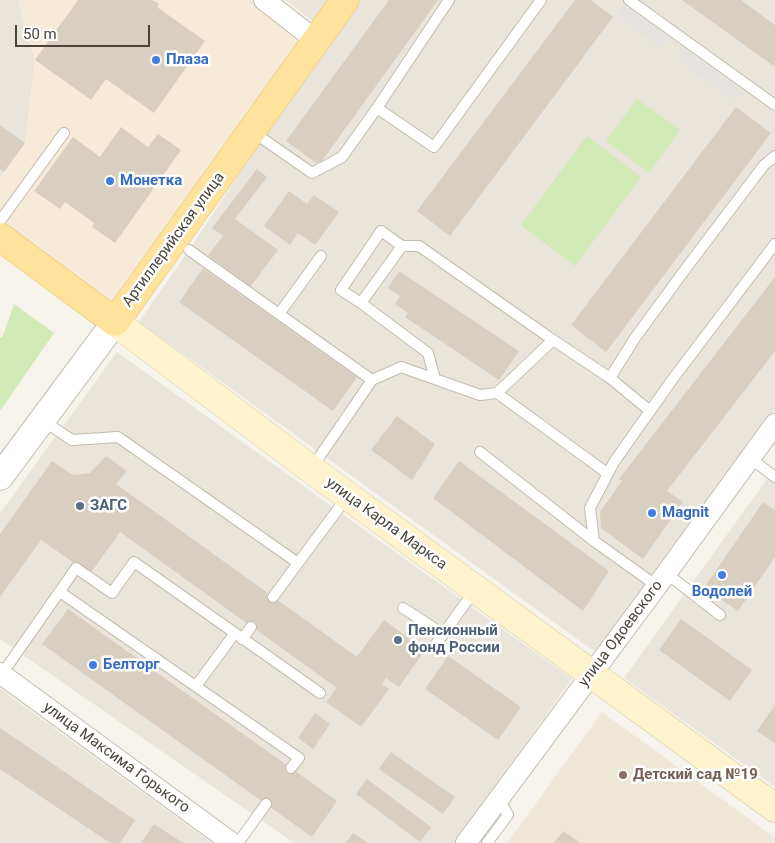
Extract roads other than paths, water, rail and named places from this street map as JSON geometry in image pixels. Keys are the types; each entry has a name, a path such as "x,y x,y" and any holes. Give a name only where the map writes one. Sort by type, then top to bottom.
{"main road":[{"name":"Артиллерийская улица","path":"115,322 345,0"},
{"name":"улица Карла Маркса","path":"0,237 311,469 775,808"}],"street":[{"path":"264,0 317,41"},
{"name":"Артиллерийская улица","path":"0,477 115,322"},
{"name":"улица Одоевского","path":"466,843 662,580 775,424"},
{"name":"улица Максима Горького","path":"1,674 232,843"}],"lane":[{"path":"252,131 312,173 342,157 449,0"},
{"path":"377,108 434,147 541,0"},
{"path":"629,0 775,105"},
{"path":"0,221 64,133"},
{"path":"610,378 635,338 681,275 764,165 775,156"},
{"path":"435,379 428,353 341,290 381,231 402,246 419,246 610,378 650,411"},
{"path":"594,541 590,508 607,474 672,380 775,244"},
{"path":"361,303 402,246"},
{"path":"189,250 372,380"},
{"path":"279,314 321,256"},
{"path":"497,393 553,340"},
{"path":"311,469 372,380 401,367 480,394 497,393 607,474"},
{"path":"42,420 72,440 118,436 298,563"},
{"path":"480,452 594,541 720,615"},
{"path":"750,458 775,477"},
{"path":"273,597 348,496"},
{"path":"1,674 76,568 112,594 134,562 320,694"},
{"path":"433,648 475,589"},
{"path":"60,592 299,758 291,768"},
{"path":"403,608 443,634"},
{"path":"196,686 239,636 251,627"},
{"path":"487,843 508,815 499,799"},
{"path":"238,843 266,804"}],"place":[{"name":"Плаза","path":"156,60"},
{"name":"Монетка","path":"110,181"},
{"name":"ЗАГС","path":"80,506"},
{"name":"Magnit","path":"652,513"},
{"name":"Водолей","path":"722,575"},
{"name":"Пенсионный фонд России","path":"398,640"},
{"name":"Белторг","path":"93,665"},
{"name":"Детский сад №19","path":"623,775"}]}
